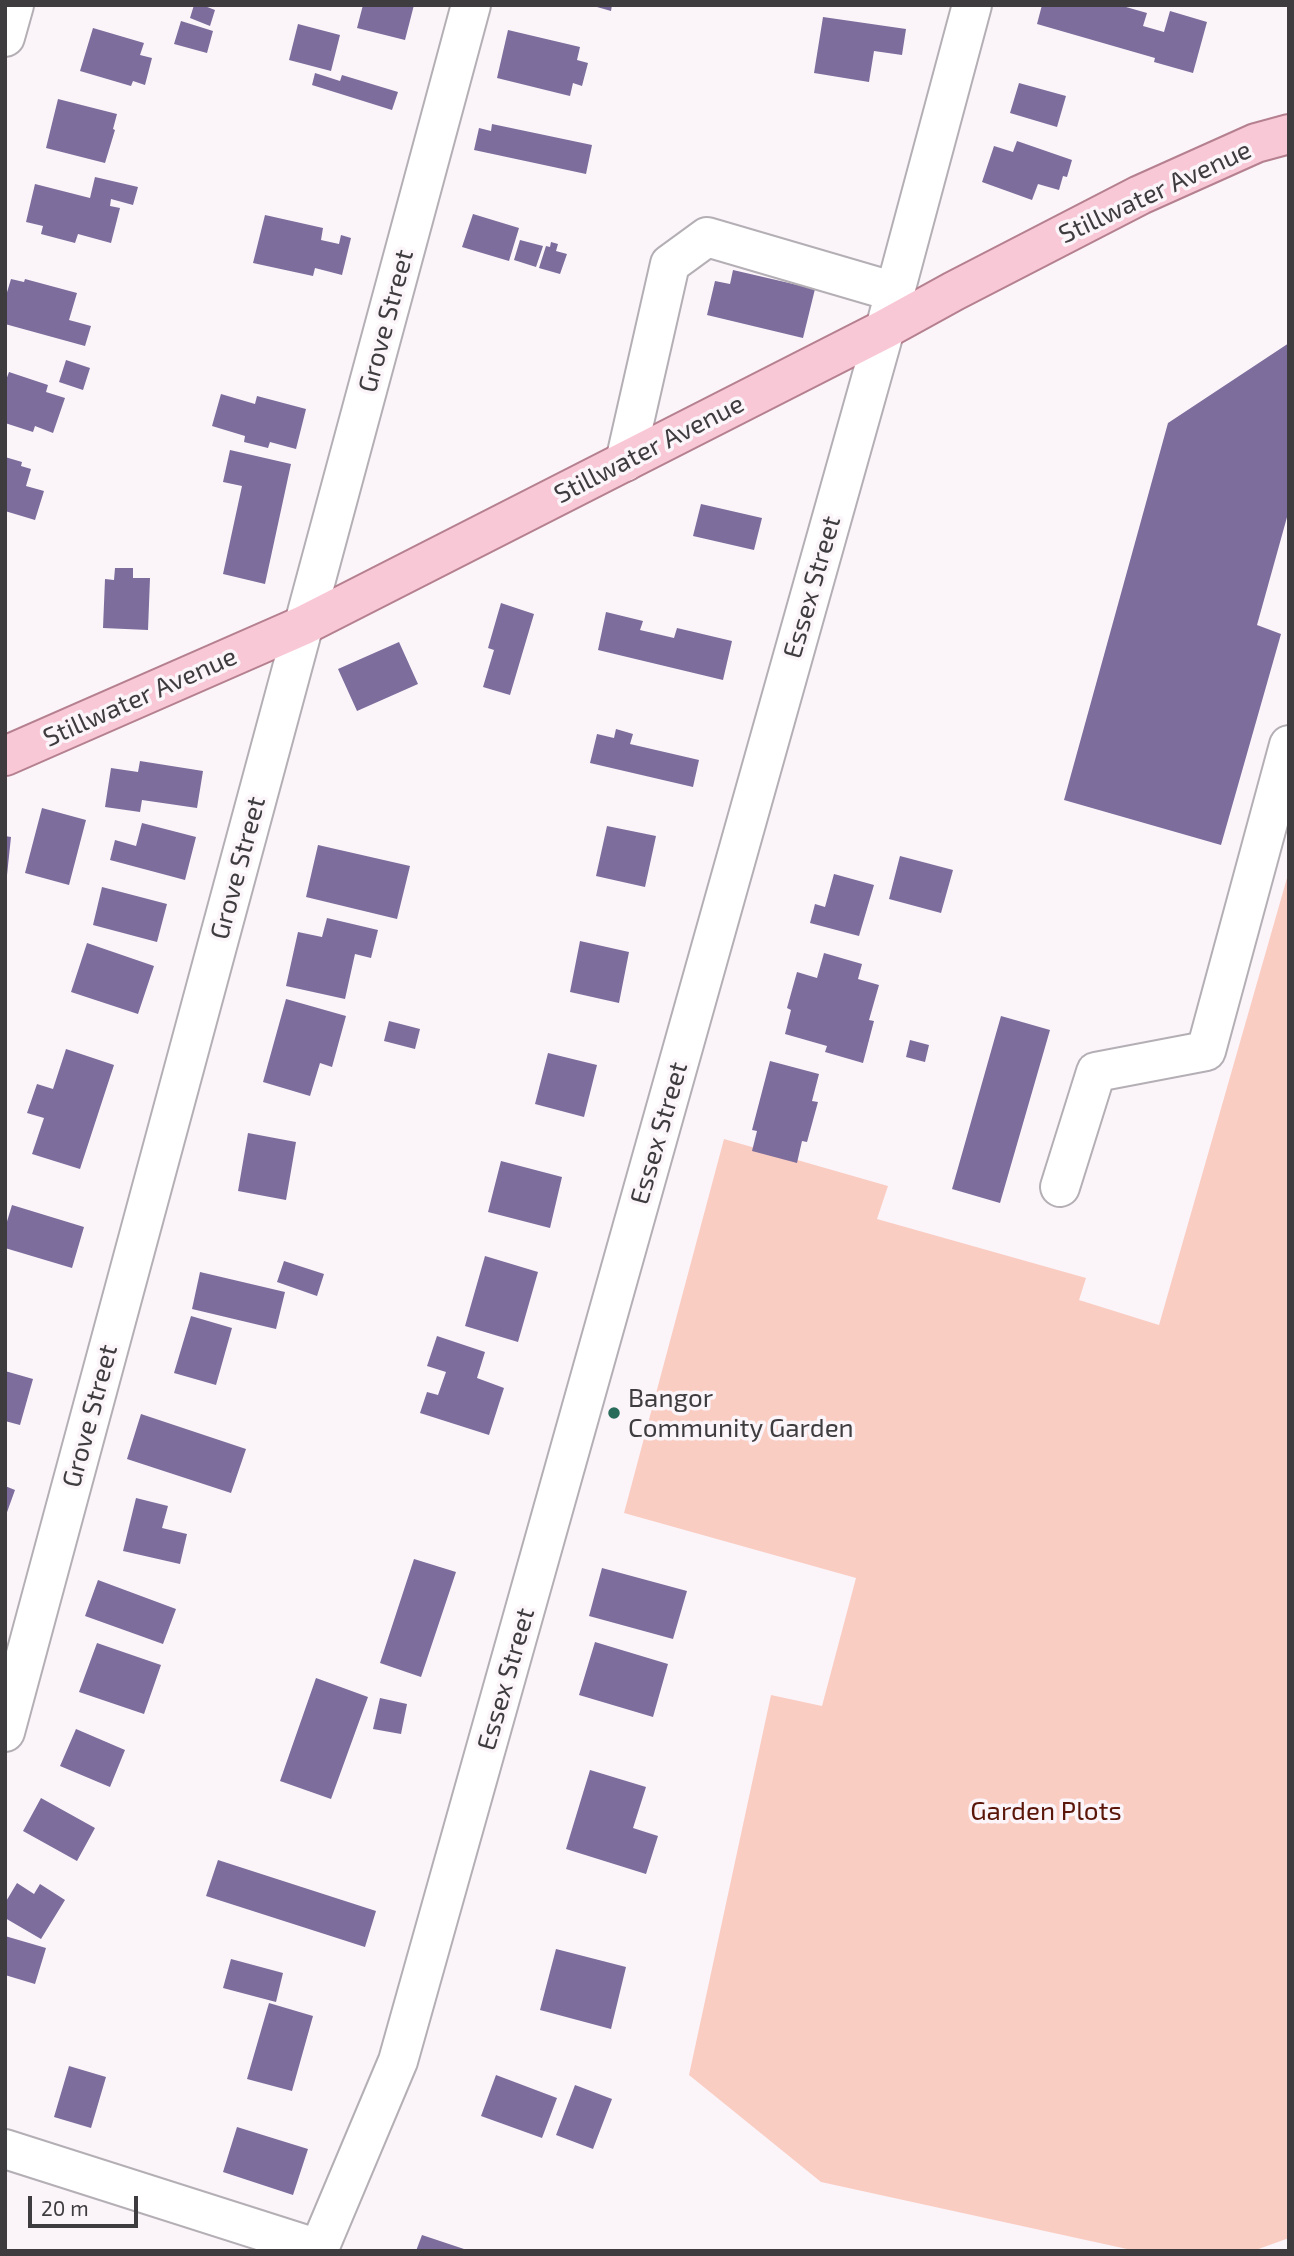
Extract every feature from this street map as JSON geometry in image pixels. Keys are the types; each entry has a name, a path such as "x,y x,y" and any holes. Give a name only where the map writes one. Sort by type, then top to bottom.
{"main road":[{"name":"Stillwater Avenue","path":"5,756 304,625 885,329 1140,195 1256,144 1289,134"}],"street":[{"path":"5,37 14,5"},
{"name":"Grove Street","path":"5,1732 471,5"},
{"name":"Essex Street","path":"318,2250 398,2061 885,329 972,5"},
{"path":"625,462 670,264 707,237 895,292"},
{"path":"1060,1187 1096,1072 1206,1051 1289,745"},
{"path":"5,2150 318,2250"}],"green space":[{"name":"Garden Plots","path":"1289,871 1289,2238 1253,2251 1136,2251 821,2182 689,2075 771,1695 822,1706 856,1578 624,1513 724,1139 888,1186 877,1219 1086,1278 1079,1300 1159,1325"}],"building":[{"path":"194,5 215,10 210,26 190,18"},
{"path":"363,5 414,5 405,40 357,28"},
{"path":"590,5 612,5 611,11"},
{"path":"1042,5 1119,5 1147,13 1143,26 1164,32 1170,11 1207,22 1193,73 1154,62 1155,58 1037,24"},
{"path":"823,17 906,29 902,55 874,51 869,82 814,73"},
{"path":"181,21 213,31 207,53 174,44"},
{"path":"298,24 340,35 331,71 289,60"},
{"path":"93,28 144,43 140,55 152,58 145,85 133,81 131,86 80,71"},
{"path":"508,30 580,47 577,60 588,63 582,86 573,83 570,96 497,78"},
{"path":"315,73 340,81 342,75 398,92 392,110 312,85"},
{"path":"1019,83 1066,96 1057,127 1010,113"},
{"path":"58,99 117,114 105,163 46,148"},
{"path":"492,124 592,145 586,174 474,150 479,128 491,131"},
{"path":"1017,141 1072,160 1067,177 1063,176 1059,190 1038,184 1032,200 982,182 994,146 1013,152"},
{"path":"95,177 138,187 133,205 111,199 110,206 120,208 111,243 78,234 75,243 41,234 43,226 26,222 35,184 90,198"},
{"path":"473,214 519,228 509,261 462,247"},
{"path":"265,215 323,228 321,240 339,244 341,235 351,238 342,275 315,268 313,276 253,263"},
{"path":"520,240 543,246 536,267 514,260"},
{"path":"551,242 558,244 556,251 567,254 560,274 539,268 546,246 550,247"},
{"path":"733,270 815,289 803,338 707,315 715,281 730,284"},
{"path":"11,279 24,282 25,279 77,293 69,320 91,326 85,346 5,324 5,299"},
{"path":"1289,343 1289,510 1257,625 1281,634 1221,845 1064,800 1168,423"},
{"path":"66,360 90,368 83,390 59,382"},
{"path":"9,372 48,385 46,392 65,398 53,433 35,426 33,432 5,423 5,383"},
{"path":"221,394 255,404 257,396 306,409 296,449 270,442 268,448 244,442 245,436 212,426"},
{"path":"230,450 291,464 265,584 223,574 242,486 223,482"},
{"path":"5,457 22,462 21,466 31,469 26,486 44,491 35,520 5,511"},
{"path":"701,504 762,518 754,550 693,536"},
{"path":"115,568 133,568 133,578 150,578 148,630 103,628 105,579 114,580"},
{"path":"501,603 534,614 510,695 483,687 494,650 488,648"},
{"path":"606,612 643,621 640,630 674,638 677,628 732,641 723,680 598,650"},
{"path":"399,642 418,684 357,711 338,669"},
{"path":"616,729 633,734 630,744 699,760 693,787 590,763 597,734 614,738"},
{"path":"140,761 203,771 197,808 142,800 140,812 105,807 111,768 138,772"},
{"path":"42,808 86,820 69,885 25,873"},
{"path":"142,823 196,837 185,880 110,860 115,840 136,846"},
{"path":"607,826 656,836 645,887 596,876"},
{"path":"5,836 11,837 7,875 5,875"},
{"path":"318,845 410,866 397,919 306,897"},
{"path":"900,856 953,870 941,913 889,899"},
{"path":"834,874 874,885 859,936 810,923 815,904 825,907"},
{"path":"102,887 167,904 157,942 93,925"},
{"path":"327,918 378,930 371,958 355,954 345,999 286,986 298,932 322,937"},
{"path":"580,941 629,952 619,1003 570,992"},
{"path":"87,943 154,966 138,1014 71,992"},
{"path":"824,953 862,964 858,979 879,985 869,1020 874,1021 863,1063 825,1052 827,1046 785,1034 791,1010 787,1008 797,972 817,978"},
{"path":"286,999 346,1016 332,1067 320,1063 310,1096 263,1082"},
{"path":"1001,1016 1050,1030 1000,1203 952,1189"},
{"path":"389,1021 420,1029 415,1049 384,1041"},
{"path":"910,1040 929,1045 925,1062 906,1057"},
{"path":"66,1049 114,1065 80,1169 32,1154 44,1118 27,1113 37,1084 53,1089"},
{"path":"548,1053 597,1065 584,1117 535,1104"},
{"path":"770,1061 819,1074 812,1101 818,1102 807,1142 802,1141 797,1163 752,1151 757,1131 752,1130"},
{"path":"248,1133 296,1142 286,1200 238,1191"},
{"path":"501,1161 562,1177 550,1228 488,1212"},
{"path":"12,1205 84,1227 72,1268 5,1248 5,1228"},
{"path":"485,1256 538,1272 518,1342 465,1326"},
{"path":"284,1261 324,1274 317,1296 277,1282"},
{"path":"200,1272 285,1292 276,1329 192,1309"},
{"path":"191,1316 232,1328 216,1385 174,1373"},
{"path":"437,1336 485,1352 477,1378 504,1388 489,1435 420,1413 427,1392 438,1395 446,1372 427,1366"},
{"path":"5,1371 33,1379 20,1425 5,1421"},
{"path":"141,1414 246,1449 231,1493 127,1459"},
{"path":"5,1486 15,1490 6,1515 5,1515"},
{"path":"136,1498 168,1506 162,1528 187,1534 180,1564 123,1551"},
{"path":"414,1559 456,1572 421,1677 380,1663"},
{"path":"602,1568 687,1591 673,1639 589,1616"},
{"path":"98,1580 176,1609 163,1644 85,1616"},
{"path":"595,1642 668,1664 653,1717 579,1695"},
{"path":"97,1643 161,1665 144,1714 79,1692"},
{"path":"316,1678 368,1697 331,1799 280,1781"},
{"path":"380,1698 407,1704 401,1734 373,1729"},
{"path":"76,1729 125,1750 110,1787 60,1766"},
{"path":"590,1770 646,1787 633,1828 658,1836 646,1874 566,1849"},
{"path":"41,1798 95,1828 77,1861 23,1831"},
{"path":"218,1860 376,1911 365,1947 206,1896"},
{"path":"17,1883 34,1894 40,1884 65,1900 41,1939 5,1918 5,1903"},
{"path":"5,1936 46,1948 35,1984 5,1975"},
{"path":"556,1949 626,1967 611,2029 540,2010"},
{"path":"231,1959 283,1973 276,2002 223,1988"},
{"path":"269,2003 313,2016 292,2091 247,2079"},
{"path":"69,2066 106,2077 91,2128 54,2117"},
{"path":"496,2075 557,2098 542,2138 481,2116"},
{"path":"575,2085 612,2099 593,2149 556,2135"},
{"path":"237,2127 308,2149 293,2195 223,2172"},
{"path":"422,2235 467,2250 467,2251 416,2251"}],"place":[{"name":"Bangor Community Garden","path":"614,1413"}]}
